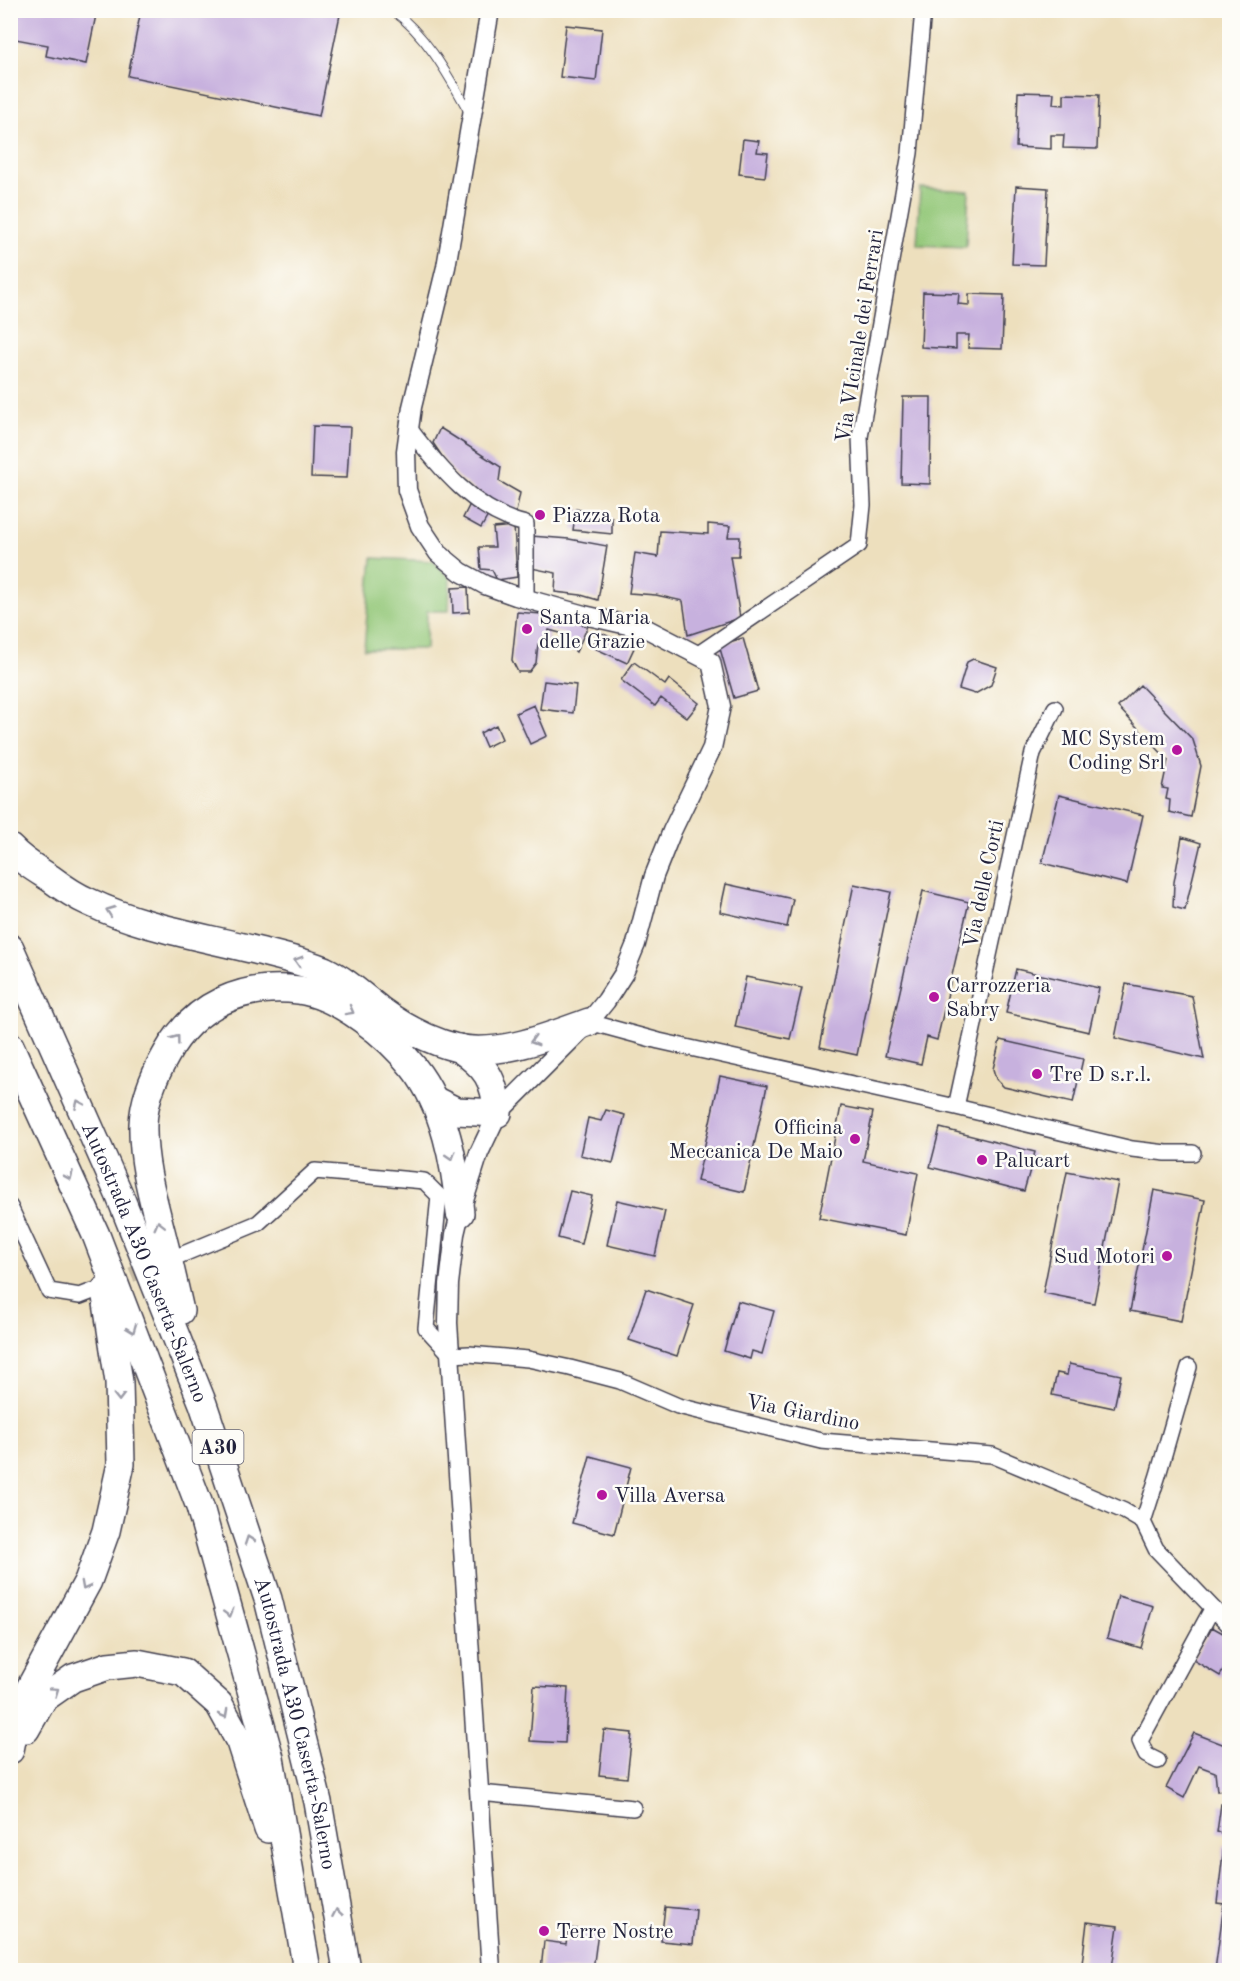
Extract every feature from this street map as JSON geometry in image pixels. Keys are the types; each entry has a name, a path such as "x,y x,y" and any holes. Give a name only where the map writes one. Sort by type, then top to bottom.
{"highway":[{"path":"10,848 18,856 87,902 142,922 301,962 326,971 352,987 381,1011 431,1040 459,1048 495,1049 531,1043 589,1022"},
{"name":"Autostrada A30 Caserta-Salerno","path":"10,948 119,1194 203,1404 268,1599 318,1802 347,1971"},
{"path":"203,1404 151,1192 144,1156 143,1123 147,1097 159,1067 174,1039 196,1016 226,997 260,990 300,990 328,1000 357,1015 383,1034 414,1068 434,1100 455,1170 460,1213"},
{"name":"Autostrada A30 Caserta-Salerno","path":"10,1046 96,1235 200,1507 270,1758 307,1971"},
{"path":"434,1100 456,1111 498,1113 489,1075 476,1060 459,1048"},
{"path":"10,1750 18,1710 88,1581 106,1531 121,1464 119,1382 96,1235"},
{"path":"10,1756 43,1700 73,1678 108,1666 137,1663 183,1672 219,1704 240,1743 298,1916"}],"street":[{"path":"490,10 446,267 412,407 406,451 407,490 420,526 438,554 461,572 485,585 526,599 649,630 698,655 711,662 721,706 712,748 672,831 658,867 636,944 624,973 589,1022 498,1113 479,1153 460,1213 449,1284 450,1354 491,1971"},
{"name":"Via VIcinale dei Ferrari","path":"698,655 860,545 863,505 860,437 910,153 923,10"},
{"path":"409,428 430,456 468,493 491,510 511,520 526,524 526,599"},
{"name":"Via delle Corti","path":"956,1107 1033,753 1055,708"},
{"path":"589,1022 659,1041 1132,1149 1193,1153"},
{"path":"176,1257 258,1223 315,1171 424,1181 439,1196 426,1328 450,1354"},
{"path":"10,1207 49,1292 80,1296 93,1291"},
{"name":"Via Giardino","path":"450,1354 528,1359 570,1368 620,1382 678,1406 821,1441 992,1455 1102,1501 1143,1522"},
{"path":"1189,1368 1143,1522 1156,1550 1230,1626"},
{"path":"1158,1761 1146,1755 1140,1741 1212,1609"},
{"path":"480,1793 633,1808"}],"lane":[{"path":"392,10 437,58 472,118"}],"green space":[{"path":"920,188 969,191 966,247 917,245"},
{"path":"372,558 433,561 450,578 449,611 427,611 426,649 364,649"}],"building":[{"path":"10,10 97,10 86,64 46,56 48,45 10,38"},
{"path":"141,10 341,10 319,116 128,76"},
{"path":"566,25 602,29 596,81 560,77"},
{"path":"1018,92 1054,93 1053,104 1064,105 1064,94 1099,95 1097,149 1063,148 1064,135 1051,135 1051,149 1016,147"},
{"path":"743,139 759,141 757,152 768,153 765,177 739,174"},
{"path":"1016,186 1048,188 1044,265 1012,264"},
{"path":"923,292 959,293 958,304 969,305 969,294 1004,295 1002,349 968,348 969,335 956,335 956,349 921,347"},
{"path":"903,397 931,397 930,484 901,483"},
{"path":"313,426 350,427 347,478 311,477"},
{"path":"440,428 501,467 499,481 520,493 515,517 497,508 454,474 433,443"},
{"path":"470,504 489,514 481,528 463,518"},
{"path":"576,509 612,518 612,534 573,530"},
{"path":"708,524 730,526 728,537 740,537 739,556 730,556 740,618 688,635 683,601 656,595 629,593 635,553 658,557 660,531 708,534"},
{"path":"514,526 517,577 497,580 492,570 481,569 479,547 495,547 493,528"},
{"path":"531,536 569,539 607,546 598,600 581,595 555,592 556,573 531,568"},
{"path":"468,587 469,612 453,613 452,588"},
{"path":"542,610 588,626 576,652 563,640 564,634 549,630 547,644 538,644 536,663 529,672 518,672 512,660 517,612 541,614"},
{"path":"599,632 634,648 627,663 592,647"},
{"path":"743,638 758,691 734,698 719,645"},
{"path":"973,659 997,667 991,685 975,694 959,689 967,662"},
{"path":"634,662 665,685 669,679 699,703 687,718 661,698 655,706 621,680"},
{"path":"544,681 576,685 573,713 540,709"},
{"name":"MC System Coding Srl","path":"1140,685 1193,740 1201,766 1191,817 1169,812 1170,800 1166,799 1168,789 1162,788 1168,760 1118,707"},
{"path":"534,705 547,736 530,744 516,713"},
{"path":"496,725 502,739 486,747 480,733"},
{"path":"1059,795 1143,815 1127,884 1042,863"},
{"path":"1182,837 1201,843 1185,910 1173,907 1174,882"},
{"path":"726,884 793,899 787,927 720,912"},
{"path":"854,884 891,892 857,1055 820,1047"},
{"path":"923,891 969,902 937,1040 927,1037 921,1064 885,1056"},
{"path":"1016,969 1099,988 1089,1032 1006,1013"},
{"path":"746,977 802,988 790,1039 735,1027"},
{"path":"1126,984 1192,996 1204,1059 1115,1038"},
{"name":"Tre D s.r.l.","path":"1000,1040 1083,1059 1073,1103 1004,1087 996,1079 993,1069"},
{"path":"720,1076 767,1086 744,1192 697,1181"},
{"path":"841,1106 873,1112 863,1161 918,1173 906,1235 819,1218"},
{"path":"606,1110 625,1115 613,1163 580,1155 588,1118 601,1121"},
{"name":"Palucart","path":"940,1128 1035,1152 1024,1191 930,1167"},
{"path":"1067,1172 1118,1182 1094,1303 1043,1293"},
{"name":"Sud Motori","path":"1154,1190 1205,1200 1181,1321 1130,1311"},
{"path":"570,1191 592,1196 581,1244 558,1238"},
{"path":"617,1200 665,1211 655,1256 607,1245"},
{"path":"646,1289 694,1305 677,1356 629,1340"},
{"path":"738,1301 774,1311 762,1354 752,1351 750,1359 724,1351"},
{"path":"1069,1364 1121,1375 1114,1408 1052,1395 1057,1373 1067,1375"},
{"name":"Villa Aversa","path":"590,1456 631,1467 614,1534 572,1523"},
{"path":"1118,1596 1153,1606 1141,1648 1107,1638"},
{"path":"1212,1627 1230,1637 1230,1659 1220,1676 1193,1660"},
{"path":"534,1686 568,1688 565,1743 530,1741"},
{"path":"604,1730 632,1733 627,1778 599,1775"},
{"path":"1194,1733 1230,1747 1228,1789 1217,1791 1215,1772 1199,1766 1184,1798 1166,1788"},
{"path":"1221,1804 1230,1807 1230,1834 1217,1832"},
{"path":"1224,1845 1230,1846 1230,1970 1215,1970 1224,1904 1217,1903"},
{"path":"665,1907 696,1910 693,1944 661,1941"},
{"path":"1087,1922 1118,1926 1112,1968 1082,1964"},
{"path":"568,1928 598,1931 593,1970 541,1970 544,1941 566,1944"}],"tunnel":[{"path":"110,1284 154,1265"}],"place":[{"name":"Piazza Rota","path":"540,515"},
{"name":"Santa Maria delle Grazie","path":"527,629"},
{"name":"MC System Coding Srl","path":"1177,750"},
{"name":"Carrozzeria Sabry","path":"934,997"},
{"name":"Tre D s.r.l.","path":"1037,1074"},
{"name":"Officina Meccanica De Maio","path":"855,1139"},
{"name":"Palucart","path":"982,1160"},
{"name":"Sud Motori","path":"1167,1256"},
{"name":"Villa Aversa","path":"602,1495"},
{"name":"Terre Nostre","path":"544,1931"}]}
